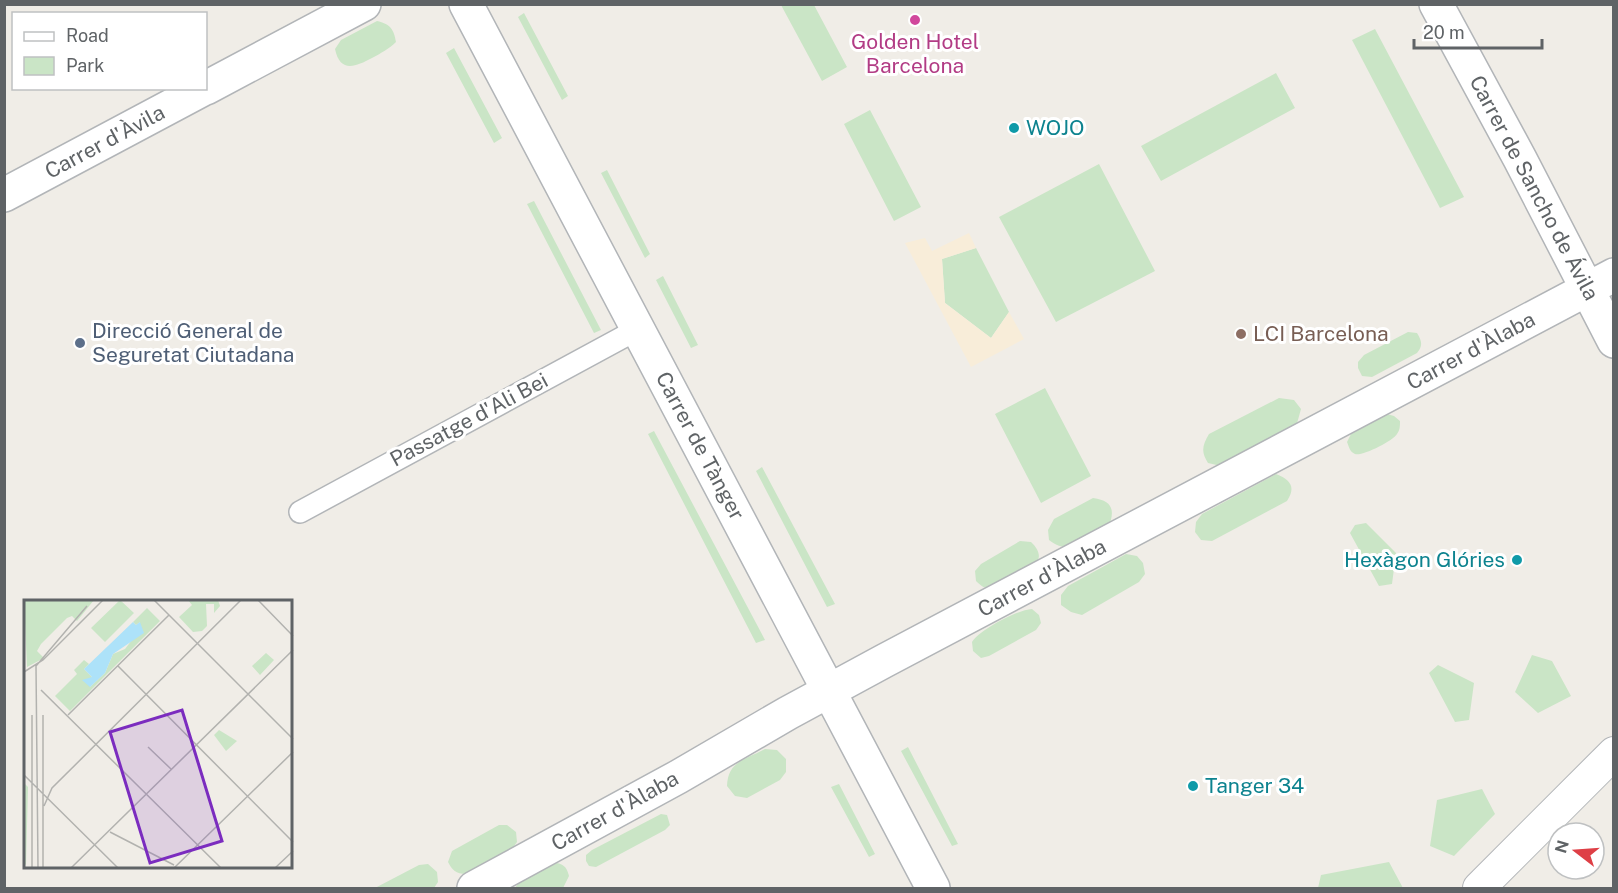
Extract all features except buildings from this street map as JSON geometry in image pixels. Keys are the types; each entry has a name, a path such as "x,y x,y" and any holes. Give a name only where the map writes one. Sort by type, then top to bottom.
{"street":[{"name":"Carrer d'Àvila","path":"207,87 364,4"},
{"name":"Carrer de Tànger","path":"466,4 933,888"},
{"name":"Carrer de Sancho de Ávila","path":"1436,4 1520,159 1600,282 1614,341"},
{"name":"Carrer d'Àvila","path":"4,195 201,90"},
{"name":"Carrer d'Àlaba","path":"474,888 678,777 788,713 1600,282"},
{"path":"1479,888 1614,753"}],"lane":[{"name":"Passatge d'Ali Bei","path":"300,512 638,329"}],"green space":[{"path":"781,5 814,5 847,67 822,81"},
{"path":"524,13 568,96 562,100 518,17"},
{"path":"377,21 391,28 396,42 382,53 360,64 349,66 340,62 335,49 341,40"},
{"path":"1375,29 1464,197 1440,208 1352,40"},
{"path":"454,48 502,138 494,143 446,53"},
{"path":"1276,73 1295,108 1161,181 1141,146"},
{"path":"870,110 921,207 894,221 844,124"},
{"path":"1099,164 1155,271 1056,322 999,217"},
{"path":"607,170 650,254 645,258 601,173"},
{"path":"534,201 601,330 594,333 527,204"},
{"path":"976,248 1009,312 991,338 945,303 942,259"},
{"path":"663,276 698,345 691,348 656,280"},
{"path":"1408,332 1417,333 1420,339 1421,346 1417,353 1372,377 1362,376 1358,362 1364,355"},
{"path":"1045,388 1091,476 1041,503 995,414"},
{"path":"1279,398 1294,400 1301,409 1296,427 1221,466 1208,463 1203,449 1209,434"},
{"path":"1387,414 1400,421 1399,431 1394,437 1370,451 1358,454 1352,452 1347,442 1351,434"},
{"path":"654,431 765,640 756,643 648,434"},
{"path":"762,467 835,604 827,607 756,471"},
{"path":"1276,474 1290,484 1291,492 1287,501 1212,541 1201,540 1195,532 1196,522 1202,514"},
{"path":"1093,498 1109,504 1111,508 1112,517 1108,529 1086,542 1071,547 1057,545 1049,540 1048,530 1054,519"},
{"path":"1366,523 1396,553 1392,584 1379,586 1350,533 1355,525"},
{"path":"1020,541 1031,542 1036,548 1039,554 1036,564 996,589 981,586 976,581 975,571 981,564"},
{"path":"1126,554 1137,556 1143,563 1145,574 1139,582 1082,615 1071,612 1061,605 1061,595 1068,586"},
{"path":"1032,609 1039,615 1041,623 1036,630 989,656 981,658 973,651 972,642 991,626 1009,616"},
{"path":"1532,655 1552,661 1571,696 1538,713 1515,692"},
{"path":"1438,665 1474,683 1469,720 1455,722 1429,673"},
{"path":"908,747 958,844 952,846 901,751"},
{"path":"765,749 777,750 786,759 786,772 780,780 747,798 735,796 727,786 734,766"},
{"path":"839,784 875,854 869,857 831,787"},
{"path":"1482,789 1495,814 1454,856 1430,846 1437,800"},
{"path":"661,814 667,815 670,825 665,830 596,867 589,866 586,855 592,850"},
{"path":"499,825 507,825 516,832 517,842 512,849 466,874 453,869 448,862 452,851"},
{"path":"1389,862 1403,888 1318,888 1321,875"},
{"path":"557,863 565,867 569,876 563,888 515,888 520,881"},
{"path":"428,864 437,872 438,882 434,888 375,888 419,865"}],"sand":[{"path":"969,233 976,248 942,259 945,303 991,338 1009,312 1024,339 971,367 905,243 925,238 932,251"}],"place":[{"name":"Golden Hotel Barcelona","path":"915,20"},
{"name":"WOJO","path":"1014,128"},
{"name":"LCI Barcelona","path":"1241,334"},
{"name":"Direcció General de Seguretat Ciutadana","path":"80,343"},
{"name":"Hexàgon Glóries","path":"1517,560"},
{"name":"Tanger 34","path":"1193,786"}]}
